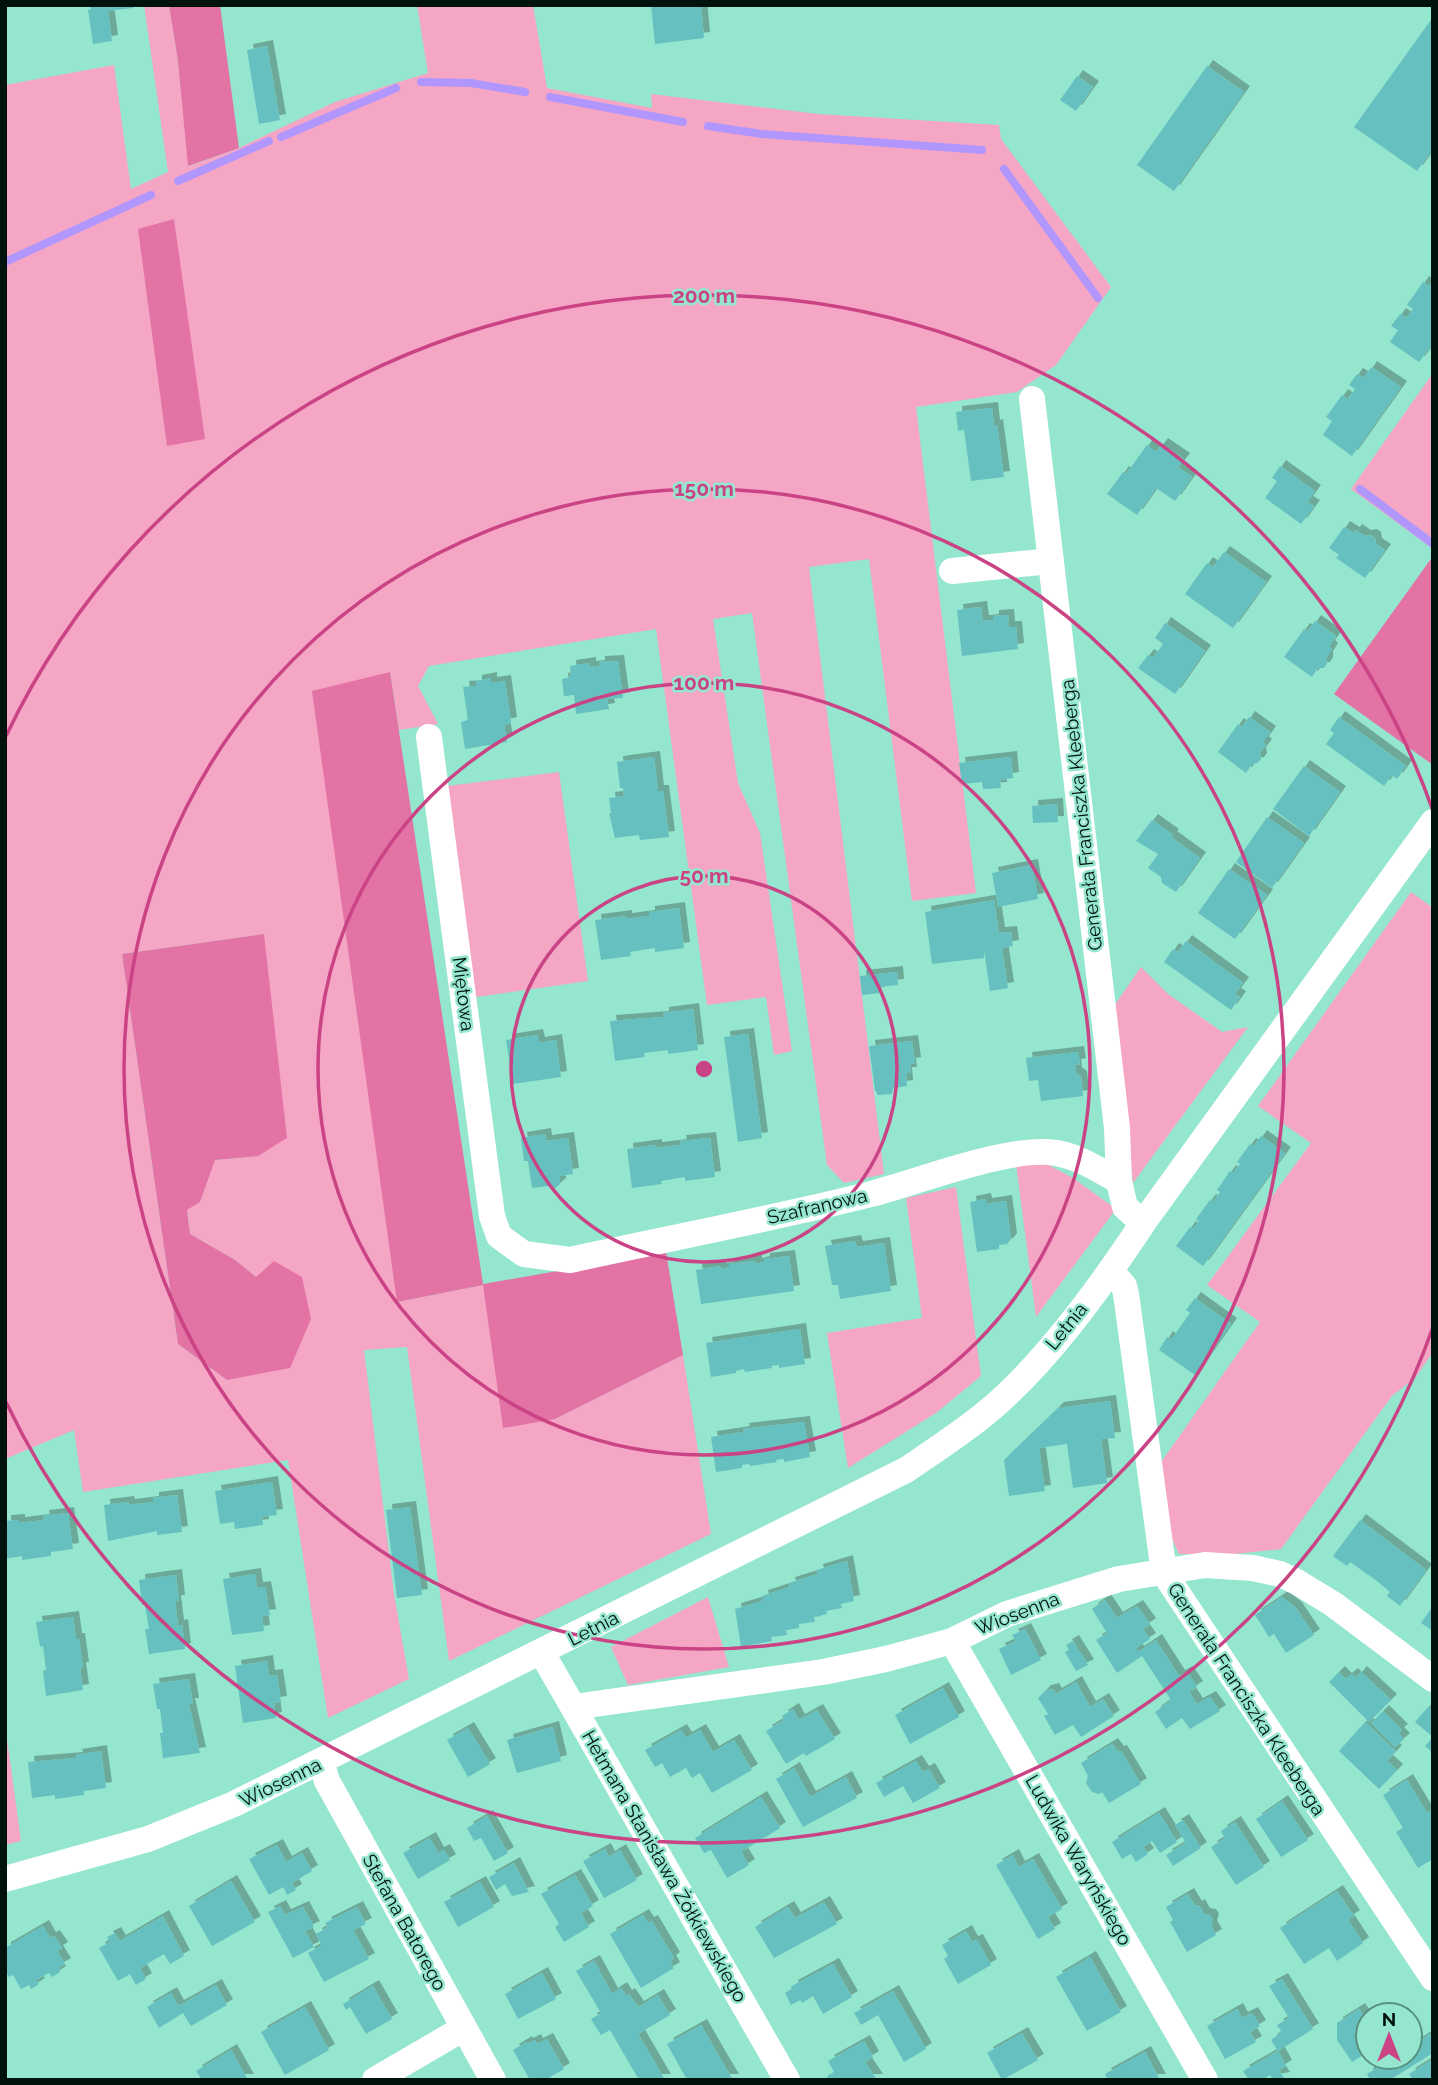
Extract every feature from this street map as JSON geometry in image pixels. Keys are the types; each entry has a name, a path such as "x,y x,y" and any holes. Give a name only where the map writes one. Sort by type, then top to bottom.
{"street":[{"name":"Generała Franciszka Kleeberga","path":"1032,399 1117,1128 1119,1181 1125,1207 1143,1223"},
{"path":"952,571 1051,561"},
{"name":"Miętowa","path":"429,737 492,1216 499,1236 511,1245"},
{"name":"Letnia","path":"542,1653 906,1470 981,1417 1007,1393 1036,1363 1111,1271 1433,822"},
{"name":"Szafranowa","path":"511,1245 524,1254 570,1260 869,1194 1027,1153 1057,1153 1087,1164 1119,1181"},
{"name":"Generała Franciszka Kleeberga","path":"1111,1271 1124,1286 1126,1294 1164,1573 1433,1978"},
{"name":"Wiosenna","path":"573,1707 823,1672 886,1659 951,1641 1007,1614 1068,1594 1119,1579 1205,1565 1253,1568 1280,1574 1333,1604 1433,1679"},
{"name":"Ludwika Waryńskiego","path":"951,1641 1206,2080"},
{"name":"Wiosenna","path":"5,1879 90,1857 193,1823 542,1653"},
{"name":"Hetmana Stanisława Żółkiewskiego","path":"542,1653 787,2080"},
{"name":"Stefana Batorego","path":"321,1762 327,1781 493,2080"},
{"path":"375,2080 464,2028"}],"shaded area":[{"path":"144,5 169,5 189,166 239,148 335,102 428,73 417,5 533,5 547,88 652,108 651,94 818,114 999,125 1001,139 1111,287 1056,365 1017,392 916,407 976,893 912,901 869,559 809,567 884,1174 844,1183 827,1165 752,613 713,619 738,783 760,833 792,1051 774,1055 766,997 707,1005 656,629 429,666 418,686 438,724 399,730 390,672 397,1302 483,1285 555,1419 683,1355 711,1534 449,1661 407,1347 364,1350 394,1594 409,1679 328,1718 288,1460 83,1492 74,1430 5,1459 5,85 114,65 131,189 168,172","holes":["264,934 258,1156 214,1160 200,1202 187,1209 190,1234 235,1260 256,1277 227,1380 178,1344 122,954"]},
{"path":"169,5 220,5 239,148 188,166 178,61"},
{"path":"174,219 205,439 167,446 138,229"},
{"path":"1433,373 1433,549 1351,489"},
{"path":"1433,556 1433,765 1334,694"},
{"path":"390,672 483,1284 666,1252 683,1355 555,1419 503,1428 483,1285 397,1302 312,691"},
{"path":"559,772 588,981 476,997 447,786"},
{"path":"1411,892 1433,908 1433,1352 1416,1377 1392,1396 1281,1549 1235,1554 1179,1554 1170,1534 1159,1465 1260,1322 1207,1285 1311,1143 1258,1106"},
{"path":"264,934 287,1138 258,1156 215,1160 200,1202 187,1210 190,1234 235,1260 256,1277 274,1261 302,1277 311,1319 290,1368 227,1380 178,1344 122,954"},
{"path":"1141,967 1168,994 1222,1032 1248,1027 1133,1183 1114,1006"},
{"path":"1041,1161 1073,1178 1116,1209 1036,1317 1016,1164"},
{"path":"956,1187 981,1376 936,1413 848,1468 827,1333 922,1318 906,1198"},
{"path":"708,1597 729,1667 628,1685 611,1647"},
{"path":"5,1724 21,1841 5,1845"}],"building":[{"path":"90,5 133,5 133,8 108,11 112,41 93,44 88,10 91,9"},
{"path":"651,5 701,5 704,38 655,44"},
{"path":"1433,17 1433,149 1417,171 1354,127"},
{"path":"267,46 280,120 259,124 247,50"},
{"path":"1207,66 1244,92 1174,191 1137,165"},
{"path":"1077,76 1093,87 1076,111 1060,100"},
{"path":"1433,281 1433,343 1419,362 1390,342 1398,330 1391,326 1400,314 1406,318 1413,309 1407,305 1423,282 1429,286"},
{"path":"1371,367 1401,387 1352,456 1323,435 1332,421 1326,417 1342,395 1348,399 1355,389 1349,385 1357,374 1364,378"},
{"path":"992,408 1004,477 971,481 964,430 958,431 956,412"},
{"path":"1162,444 1184,459 1178,467 1192,477 1175,501 1156,488 1137,515 1107,494 1147,445 1156,452"},
{"path":"1280,466 1315,491 1307,502 1314,506 1301,524 1265,498 1277,481 1272,478"},
{"path":"1344,527 1354,533 1356,530 1365,536 1371,535 1376,544 1385,550 1365,578 1336,558 1339,555 1329,548"},
{"path":"1224,552 1266,582 1233,628 1185,594 1207,563 1213,567"},
{"path":"981,607 983,621 993,620 993,616 1008,615 1009,627 1016,627 1018,649 962,656 957,610"},
{"path":"1315,621 1336,636 1329,646 1332,649 1327,663 1324,668 1318,668 1312,677 1284,657 1304,629 1308,631"},
{"path":"1165,623 1205,651 1175,694 1138,668 1148,655 1153,658 1163,644 1155,638"},
{"path":"618,661 623,698 607,699 609,709 576,714 574,695 564,696 562,679 571,677 570,666 590,663 590,667 599,666 599,662"},
{"path":"491,678 491,683 505,681 511,723 504,725 507,742 465,749 461,722 468,720 463,687 476,686 476,681"},
{"path":"1249,717 1270,732 1263,742 1266,745 1260,753 1261,759 1252,764 1246,773 1218,752 1238,724 1242,727"},
{"path":"1339,717 1406,766 1397,779 1392,775 1384,786 1326,744 1334,733 1330,730"},
{"path":"654,757 658,791 663,791 669,837 640,840 639,835 615,838 609,813 609,798 624,796 623,788 620,788 617,762"},
{"path":"1011,757 1013,778 1000,780 1001,788 983,789 982,782 962,784 959,763"},
{"path":"1304,766 1340,792 1309,836 1273,809"},
{"path":"1057,804 1058,822 1033,823 1032,806"},
{"path":"1267,817 1304,843 1272,888 1236,862"},
{"path":"1152,820 1200,858 1176,892 1162,883 1161,877 1148,868 1158,854 1136,841"},
{"path":"1032,865 1038,899 998,907 992,873"},
{"path":"1229,869 1267,895 1235,939 1198,913"},
{"path":"994,900 999,933 1011,932 1013,946 1002,948 1008,988 990,991 984,950 984,958 932,964 925,912"},
{"path":"679,908 684,948 655,952 655,948 630,952 631,956 601,960 595,920 649,916 649,912"},
{"path":"1186,941 1243,983 1235,994 1240,997 1231,1010 1164,962 1173,949 1178,952"},
{"path":"897,972 898,985 879,987 879,993 862,995 860,976"},
{"path":"693,1009 698,1050 668,1054 668,1050 644,1053 645,1057 615,1061 610,1021 663,1017 663,1013"},
{"path":"748,1034 762,1138 738,1142 724,1037"},
{"path":"537,1035 539,1043 556,1040 561,1077 513,1084 506,1040"},
{"path":"912,1041 915,1063 910,1064 911,1073 906,1073 907,1086 893,1088 892,1094 878,1095 869,1046"},
{"path":"1078,1052 1080,1064 1075,1065 1076,1073 1081,1077 1083,1096 1041,1101 1038,1080 1029,1081 1026,1058"},
{"path":"545,1134 546,1141 568,1138 573,1174 559,1176 560,1184 553,1190 549,1186 532,1188 528,1161 524,1161 521,1138"},
{"path":"1261,1136 1285,1153 1203,1266 1176,1246 1190,1227 1193,1229 1199,1221 1196,1219 1210,1200 1213,1202 1220,1192 1217,1190 1230,1171 1233,1173 1240,1164 1237,1162 1250,1144 1254,1146"},
{"path":"710,1138 715,1177 685,1181 685,1177 661,1181 662,1184 632,1188 627,1149 681,1145 680,1141"},
{"path":"985,1199 986,1204 1006,1201 1011,1239 1007,1244 999,1245 999,1249 977,1252 970,1202"},
{"path":"855,1241 857,1247 884,1243 891,1291 840,1299 838,1285 832,1285 825,1246"},
{"path":"789,1256 794,1291 701,1304 696,1270 721,1266 721,1269 729,1267 729,1264 756,1261 756,1264 764,1262 764,1259"},
{"path":"1195,1298 1231,1324 1195,1375 1159,1350 1167,1337 1171,1340 1190,1313 1186,1310"},
{"path":"800,1329 805,1364 779,1368 779,1365 771,1366 772,1368 745,1372 744,1369 711,1377 706,1343"},
{"path":"1110,1401 1115,1438 1101,1439 1107,1483 1073,1488 1067,1444 1039,1448 1045,1491 1009,1496 1004,1460 1058,1408"},
{"path":"804,1422 810,1457 742,1465 742,1468 716,1472 711,1437 744,1432 743,1429"},
{"path":"272,1482 277,1515 262,1517 263,1525 235,1529 234,1522 220,1524 215,1491"},
{"path":"177,1495 182,1532 157,1535 157,1531 108,1541 104,1505 153,1502 153,1498"},
{"path":"410,1507 422,1595 397,1598 386,1510"},
{"path":"68,1513 73,1549 51,1552 51,1556 22,1560 22,1556 5,1559 5,1521 19,1520 19,1523 44,1520 43,1516"},
{"path":"1360,1520 1426,1570 1400,1606 1387,1596 1390,1592 1377,1581 1350,1562 1347,1566 1333,1556"},
{"path":"847,1561 854,1601 814,1617 815,1622 799,1624 799,1628 786,1630 787,1635 771,1637 772,1641 741,1647 735,1609 763,1601 762,1596 790,1587 789,1583 818,1574 817,1570"},
{"path":"255,1574 257,1588 265,1587 270,1615 262,1616 264,1631 232,1635 223,1579"},
{"path":"176,1575 178,1626 182,1625 185,1649 149,1654 145,1629 149,1629 139,1580"},
{"path":"1282,1597 1296,1608 1314,1635 1286,1653 1274,1634 1269,1637 1255,1615"},
{"path":"1105,1600 1117,1618 1137,1606 1150,1624 1143,1629 1150,1639 1136,1648 1138,1652 1156,1640 1179,1676 1187,1672 1197,1687 1189,1692 1197,1704 1210,1697 1220,1711 1190,1729 1182,1718 1166,1729 1155,1712 1171,1700 1142,1656 1117,1673 1096,1640 1107,1633 1092,1609"},
{"path":"1433,1606 1433,1631 1421,1623"},
{"path":"73,1617 83,1668 80,1668 83,1690 46,1696 43,1646 40,1647 36,1622"},
{"path":"1025,1629 1041,1660 1011,1675 999,1649 1016,1641 1012,1635"},
{"path":"1073,1641 1088,1665 1076,1671 1065,1652 1069,1650 1066,1645"},
{"path":"267,1661 269,1676 277,1675 281,1702 274,1703 276,1718 243,1723 235,1666"},
{"path":"1339,1672 1346,1679 1352,1674 1356,1678 1361,1672 1391,1700 1369,1722 1329,1682"},
{"path":"189,1679 193,1704 189,1704 200,1753 163,1758 160,1709 157,1709 153,1684"},
{"path":"1076,1682 1090,1707 1103,1699 1114,1716 1081,1737 1073,1725 1055,1735 1044,1716 1048,1714 1038,1698 1045,1691 1053,1689 1056,1694"},
{"path":"943,1688 959,1717 910,1744 895,1715"},
{"path":"1428,1707 1433,1712 1433,1737 1415,1722"},
{"path":"793,1709 799,1720 817,1710 835,1739 786,1764 766,1731 784,1720 782,1716"},
{"path":"1383,1711 1402,1730 1398,1733 1404,1739 1395,1747 1371,1723"},
{"path":"1365,1722 1396,1751 1387,1761 1397,1770 1379,1789 1339,1751"},
{"path":"553,1727 561,1761 517,1773 507,1740"},
{"path":"468,1728 490,1764 468,1777 447,1740"},
{"path":"681,1730 686,1738 700,1730 713,1752 734,1740 752,1770 712,1793 700,1773 692,1778 686,1768 670,1777 662,1763 655,1767 645,1750"},
{"path":"1433,1737 1433,1753 1425,1746"},
{"path":"1112,1744 1118,1752 1121,1751 1141,1784 1109,1803 1102,1792 1092,1792 1086,1783 1088,1776 1081,1763"},
{"path":"101,1751 106,1788 84,1791 84,1795 55,1799 55,1795 32,1798 28,1762 77,1758 76,1755"},
{"path":"916,1761 923,1772 929,1769 940,1788 913,1803 903,1786 884,1797 876,1783"},
{"path":"794,1768 810,1797 846,1777 857,1798 803,1827 776,1779"},
{"path":"1407,1780 1427,1813 1431,1810 1433,1814 1433,1859 1418,1868 1396,1832 1403,1828 1383,1795"},
{"path":"761,1797 780,1828 741,1852 749,1865 727,1878 711,1850 704,1853 695,1838"},
{"path":"1282,1801 1308,1840 1281,1857 1256,1819"},
{"path":"1159,1813 1177,1842 1160,1853 1152,1841 1143,1847 1148,1854 1136,1862 1131,1854 1122,1859 1112,1842"},
{"path":"487,1816 508,1853 494,1861 481,1838 474,1841 467,1828"},
{"path":"1183,1820 1201,1848 1173,1866 1166,1855 1186,1843 1175,1825"},
{"path":"1235,1822 1264,1867 1236,1885 1211,1847 1225,1838 1221,1831"},
{"path":"430,1838 438,1853 444,1850 450,1860 418,1879 403,1853"},
{"path":"277,1845 286,1862 302,1853 312,1871 292,1883 296,1890 287,1895 283,1887 269,1895 249,1859"},
{"path":"605,1849 609,1857 620,1850 637,1880 604,1898 583,1861"},
{"path":"1013,1855 1019,1867 1033,1859 1062,1909 1048,1917 1055,1929 1038,1939 996,1865"},
{"path":"514,1863 529,1892 512,1896 505,1884 496,1890 489,1877"},
{"path":"575,1875 593,1906 581,1913 589,1927 564,1942 555,1927 559,1924 541,1894"},
{"path":"231,1881 255,1922 212,1946 189,1906"},
{"path":"480,1882 494,1907 458,1927 444,1902"},
{"path":"1337,1891 1354,1916 1348,1920 1363,1943 1337,1961 1329,1948 1304,1964 1280,1928"},
{"path":"1188,1894 1196,1907 1199,1905 1204,1914 1210,1915 1213,1920 1211,1926 1216,1935 1187,1952 1170,1922 1173,1920 1166,1907"},
{"path":"824,1902 837,1924 774,1958 755,1927 788,1907 795,1918"},
{"path":"280,1906 285,1915 303,1907 314,1927 305,1931 314,1947 293,1958 268,1912"},
{"path":"357,1907 366,1924 353,1930 369,1959 324,1982 308,1953 322,1945 316,1934 328,1927 325,1923"},
{"path":"643,1915 648,1923 652,1921 674,1958 670,1961 674,1968 641,1988 610,1934"},
{"path":"163,1916 184,1956 170,1964 164,1954 140,1968 146,1979 136,1985 130,1974 118,1981 99,1948 110,1942 107,1937 115,1933 120,1941"},
{"path":"43,1926 50,1938 54,1936 62,1948 57,1951 65,1964 58,1968 60,1972 52,1977 49,1973 36,1980 39,1984 31,1989 29,1985 21,1989 13,1975 9,1977 5,1971 5,1948"},
{"path":"966,1931 972,1942 977,1940 991,1965 958,1984 944,1959 948,1956 942,1945"},
{"path":"1090,1957 1121,2012 1087,2031 1056,1977"},
{"path":"594,1961 612,1994 621,1988 638,2007 658,1995 670,2015 638,2034 665,2080 639,2080 610,2030 601,2035 591,2019 601,2013 576,1971"},
{"path":"833,1964 852,1997 823,2014 813,1996 802,2003 800,2000 791,2005 785,1993 793,1988 792,1986"},
{"path":"542,1973 556,1999 518,2019 505,1994"},
{"path":"1282,1979 1313,2029 1278,2051 1271,2040 1282,2032 1277,2025 1289,2018 1269,1986"},
{"path":"216,1985 227,2005 191,2026 183,2013 159,2028 147,2007 171,1993 178,2006"},
{"path":"373,1986 392,2019 366,2034 350,2007 346,2010 343,2004"},
{"path":"893,1991 926,2049 904,2062 878,2015 861,2025 854,2013"},
{"path":"305,2007 329,2050 285,2075 261,2032"},
{"path":"1237,2009 1242,2018 1252,2013 1260,2026 1250,2032 1256,2042 1225,2059 1207,2026"},
{"path":"1354,2012 1352,2062 1337,2040 1337,2023"},
{"path":"701,2025 733,2080 687,2080 667,2044"},
{"path":"1433,2032 1433,2053 1424,2059 1424,2038"},
{"path":"1022,2033 1038,2060 1002,2080 987,2053"},
{"path":"547,2039 564,2069 545,2080 530,2080 513,2050 526,2042 527,2044 535,2040 537,2044"},
{"path":"864,2041 873,2057 865,2062 877,2080 829,2080 827,2076 834,2072 828,2061"},
{"path":"231,2050 248,2080 202,2080 196,2071"},
{"path":"1278,2051 1286,2066 1279,2070 1284,2078 1273,2080 1270,2075 1263,2080 1249,2080 1243,2071"},
{"path":"1145,2052 1160,2080 1108,2080 1105,2074"},
{"path":"1433,2059 1433,2080 1413,2080 1409,2074 1424,2071 1424,2065"},
{"path":"1372,2071 1404,2071 1390,2080 1370,2080 1367,2074"}],"waterway":[{"path":"421,82 471,83 525,92"},
{"path":"281,137 396,88"},
{"path":"550,97 683,122"},
{"path":"708,126 762,134 982,150"},
{"path":"178,181 269,141"},
{"path":"1004,169 1098,298"},
{"path":"5,262 151,195"},
{"path":"1360,489 1433,544"}]}
